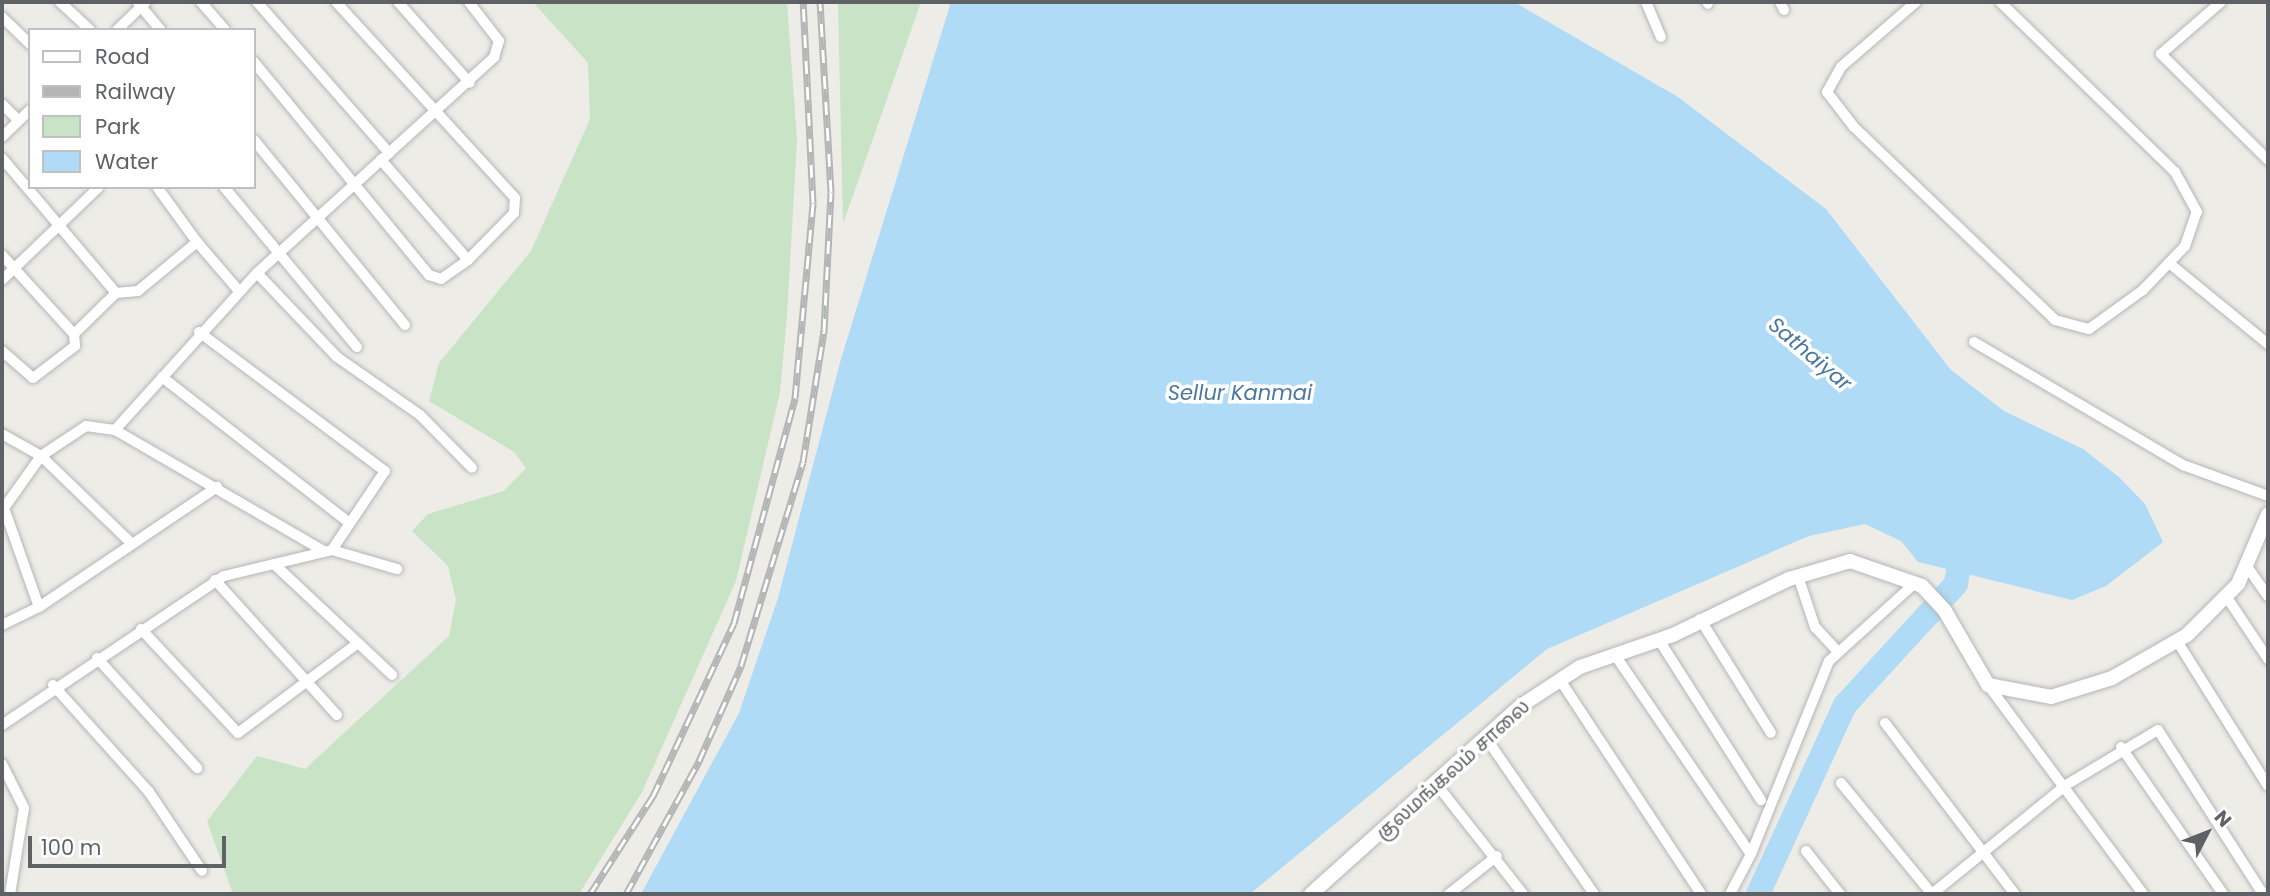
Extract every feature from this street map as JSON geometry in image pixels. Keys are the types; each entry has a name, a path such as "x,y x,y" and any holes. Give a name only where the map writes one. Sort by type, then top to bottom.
{"main road":[{"path":"1988,685 2051,696 2112,678 2177,640 2226,596 2246,565 2268,514"},
{"name":"குலமங்கலம் சாலை","path":"1311,894 1437,785 1486,738 1560,680 1615,655 1659,640 1798,576 1850,561 1918,584 1945,611 1988,685"}],"street":[{"path":"60,2 88,28"},
{"path":"201,2 223,28"},
{"path":"257,2 468,260"},
{"path":"256,64 353,184 436,279 468,260 516,203 336,2"},
{"path":"398,2 470,83"},
{"path":"115,430 200,332 257,273 353,184 470,83 499,50 493,29 469,2"},
{"path":"1646,2 1661,37"},
{"path":"1916,2 1830,79 1836,108 2055,320 2076,330 2106,323 2169,263 2193,229 2197,212 2190,190 2000,2"},
{"path":"2221,2 2161,54 2268,160"},
{"path":"119,28 141,3 160,28"},
{"path":"2,17 28,42"},
{"path":"2,104 18,120"},
{"path":"2,136 28,112"},
{"path":"256,143 405,325"},
{"path":"2,158 116,293"},
{"path":"2,280 97,189"},
{"path":"158,189 197,242 239,291"},
{"path":"226,189 358,347"},
{"path":"2,351 33,378 70,352 74,334 116,293 138,291 197,242"},
{"path":"2,255 74,334"},
{"path":"2169,263 2268,344"},
{"path":"257,273 337,357 420,415 472,468"},
{"path":"4,717 215,580 328,550 386,477 379,463 200,332"},
{"path":"1974,342 2183,465 2268,496"},
{"path":"162,377 348,522"},
{"path":"39,607 4,508 41,456 86,426 115,430 328,550 397,569"},
{"path":"2,434 41,456 130,542"},
{"path":"2,625 39,607 130,542 217,487"},
{"path":"274,564 392,675"},
{"path":"2246,565 2268,596"},
{"path":"1798,576 1815,627 1838,652"},
{"path":"215,580 337,715"},
{"path":"1730,894 1751,854 1815,688 1838,652 1918,584"},
{"path":"2226,596 2268,659"},
{"path":"1700,620 1771,733"},
{"path":"141,629 237,733 309,685 358,643"},
{"path":"1659,640 1761,800"},
{"path":"2177,640 2268,786"},
{"path":"1615,655 1751,854"},
{"path":"97,658 197,768"},
{"path":"1560,680 1701,894"},
{"path":"53,685 149,792 202,871"},
{"path":"1988,685 2066,785 2143,894"},
{"path":"1885,723 2015,894"},
{"path":"1841,783 1932,894 2066,785 2120,747 2150,730 2166,736 2263,894"},
{"path":"1486,738 1594,894"},
{"path":"2120,747 2223,894"},
{"path":"2,764 23,808 10,894"},
{"path":"1437,785 1497,856 1523,894"},
{"path":"1806,851 1840,894"},
{"path":"1449,894 1497,856"}],"green space":[{"path":"533,2 787,2 797,140 787,316 780,392 736,581 642,792 579,894 233,894 207,821 257,756 305,769 449,636 456,600 448,566 412,531 428,514 504,491 526,468 514,452 429,401 439,363 531,251 590,119 588,63"},
{"path":"838,2 921,2 843,224"}],"water":[{"name":"Sellur Kanmai","path":"951,2 1514,2 1678,97 1826,209 1951,370 2004,411 2083,449 2120,478 2145,504 2163,542 2106,586 2072,600 1918,562 1901,541 1865,524 1809,536 1547,649 1250,894 641,894 739,713 778,598 841,359"}],"waterway":[{"name":"Sathaiyar","path":"1758,894 1845,705 1956,584 1963,539"}],"railway":[{"path":"590,894 653,796 734,623 795,398 813,203 803,2"},
{"path":"626,894 699,761 741,666 803,462 824,331 831,192 820,2"}]}
